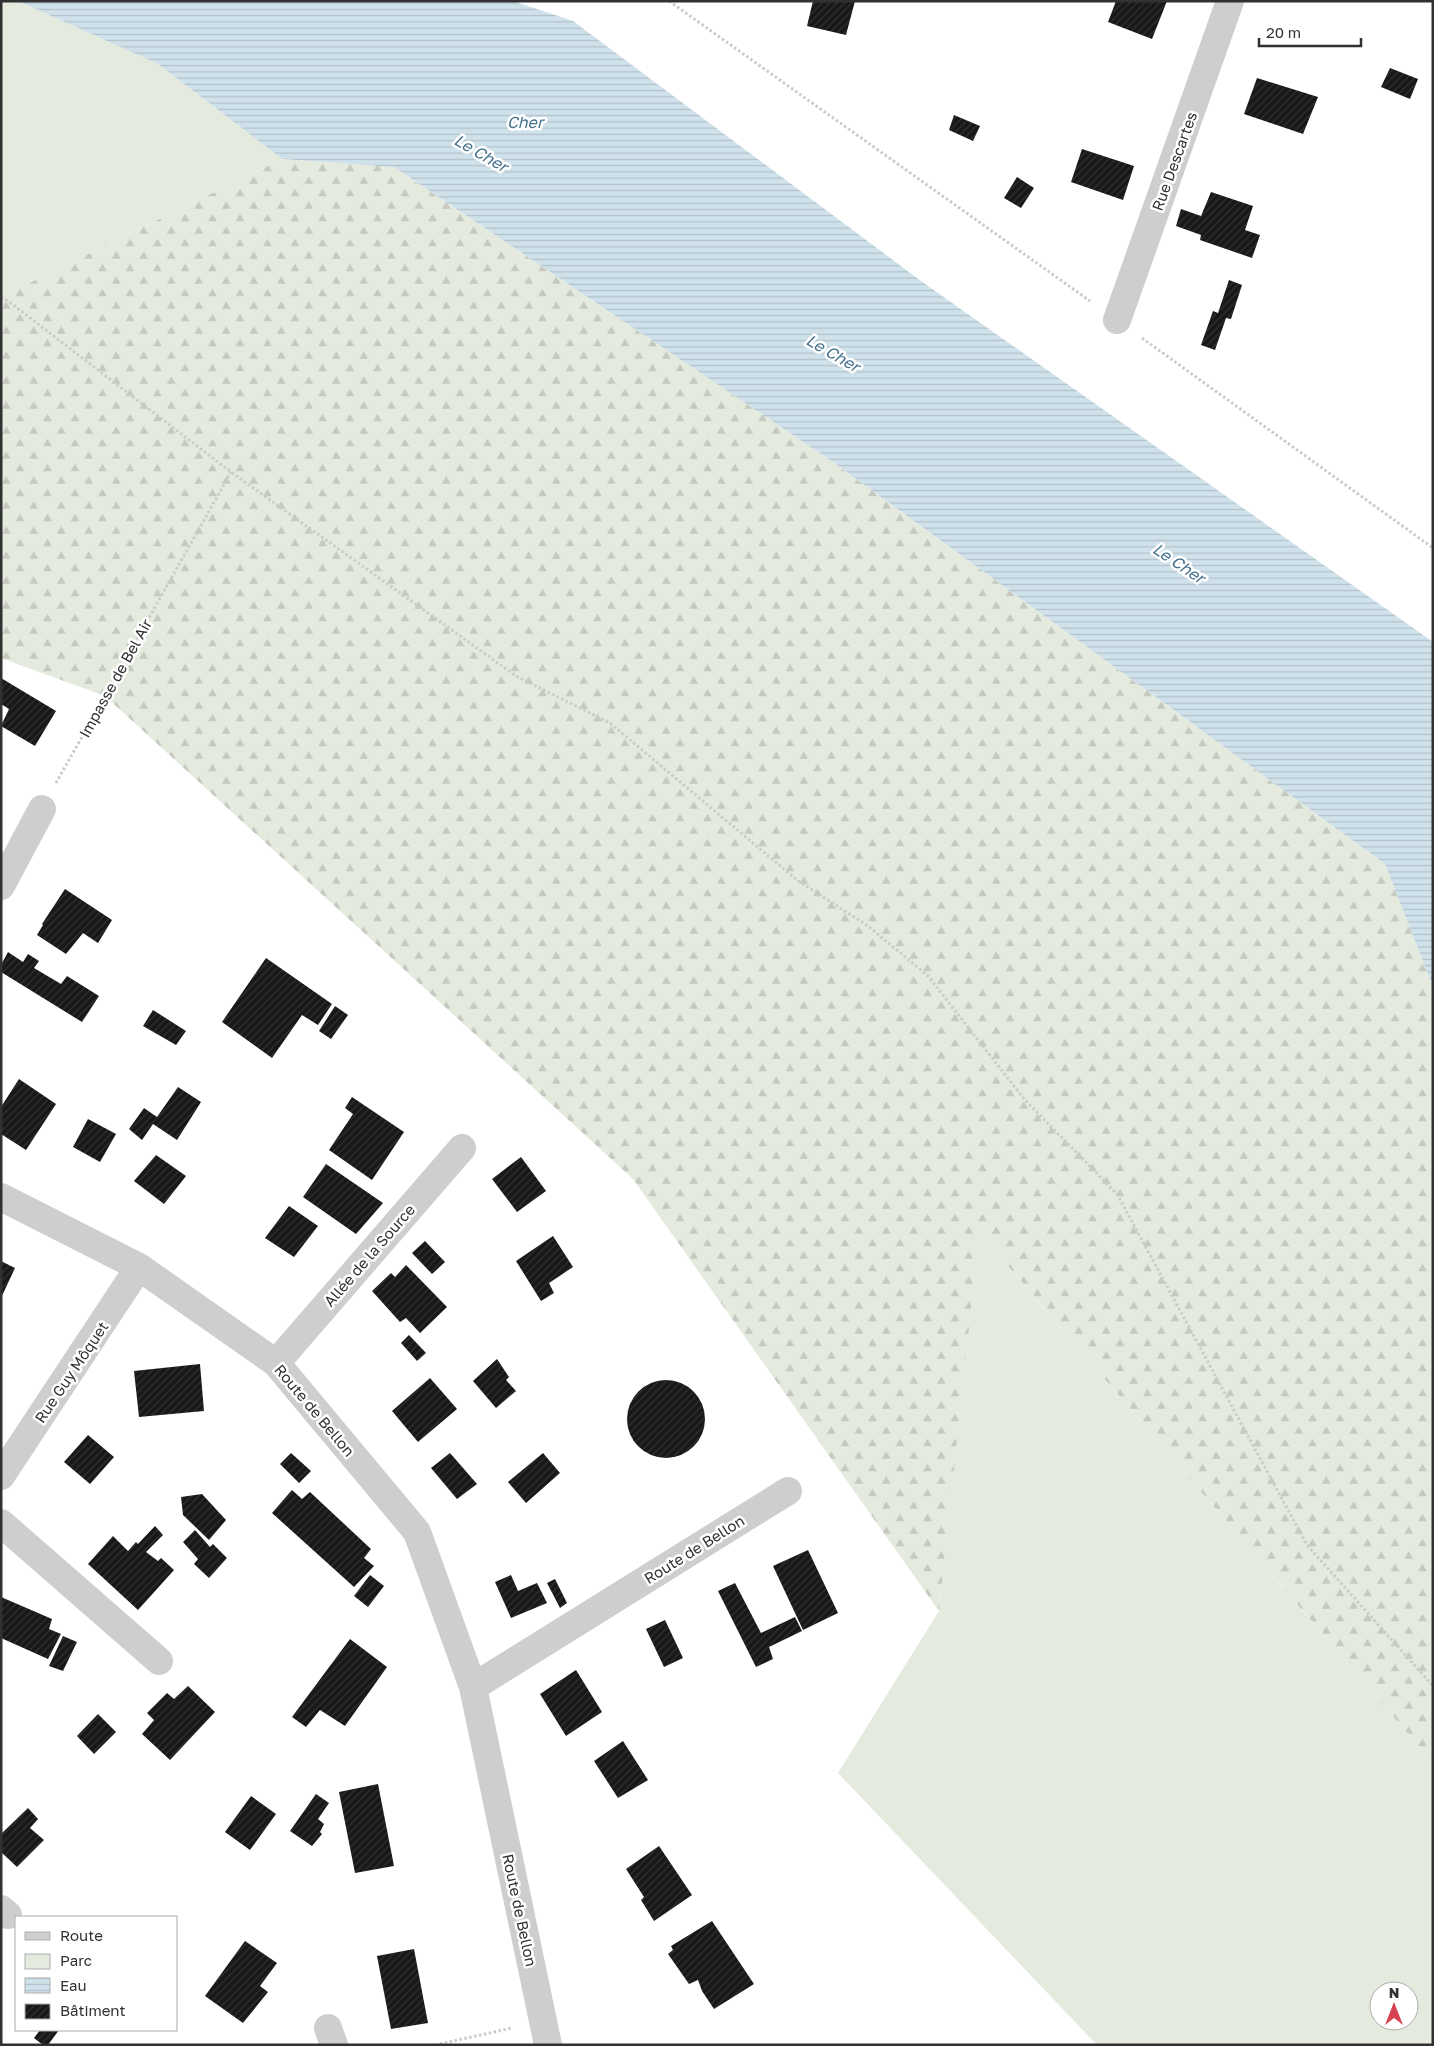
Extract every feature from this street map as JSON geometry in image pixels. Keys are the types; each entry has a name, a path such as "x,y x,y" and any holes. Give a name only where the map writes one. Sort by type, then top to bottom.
{"street":[{"name":"Rue Descartes","path":"1117,320 1230,1"},
{"path":"1,886 42,809"},
{"name":"Allée de la Source","path":"276,1363 462,1148"},
{"name":"Route de Bellon","path":"1,1197 140,1267 276,1363 417,1532 473,1687 546,2033"},
{"name":"Rue Guy Môquet","path":"1,1476 140,1267"},
{"name":"Route de Bellon","path":"473,1687 788,1491"},
{"path":"1,1523 159,1661"}],"path":[{"path":"669,1 1433,548"},
{"path":"1,297 8,300 231,472 516,676 610,724 797,880 868,926 928,976 1025,1100 1117,1194 1307,1545 1433,1686"},
{"name":"Impasse de Bel Air","path":"42,809 231,472"},
{"path":"435,2045 546,2033"}],"green space":[{"path":"1,1 18,1 158,64 282,159 1,297"},
{"path":"282,159 394,167 833,462 1385,864 1433,987 1433,1763 979,1232 939,1611 633,1179 105,696 1,658 1,297"},
{"path":"978,1231 1433,1763 1433,2045 1097,2045 838,1773 939,1611"}],"water":[{"name":"Cher","path":"18,1 513,1 573,21 921,281 1433,642 1433,987 1385,864 833,462 394,167 282,159 158,64"}],"building":[{"path":"813,1 855,1 846,35 807,26"},
{"path":"1116,1 1167,1 1152,39 1108,22"},
{"path":"1390,68 1418,79 1410,99 1381,87"},
{"path":"1257,78 1318,97 1303,134 1244,114"},
{"path":"954,115 980,126 973,141 949,130"},
{"path":"1082,149 1134,166 1123,200 1071,182"},
{"path":"1017,177 1034,188 1021,208 1004,198"},
{"path":"1211,192 1253,206 1245,230 1260,235 1252,258 1200,240 1201,235 1176,226 1181,209 1201,216"},
{"path":"1229,280 1242,285 1231,319 1226,318 1215,350 1201,345 1213,311 1218,313"},
{"path":"1,678 56,711 35,746 1,726 9,709 1,704"},
{"path":"65,889 112,920 98,943 83,933 66,954 37,935"},
{"path":"8,952 23,962 28,954 39,961 34,968 61,984 67,976 99,996 82,1022 1,972 1,965"},
{"path":"266,958 332,1004 318,1025 302,1015 272,1058 222,1022"},
{"path":"335,1006 348,1015 331,1039 319,1031"},
{"path":"153,1010 186,1031 176,1045 143,1026"},
{"path":"19,1079 56,1104 26,1150 1,1134 1,1107"},
{"path":"178,1087 201,1102 177,1140 153,1124 142,1140 129,1129 144,1108 157,1117"},
{"path":"352,1097 404,1132 372,1180 329,1150 353,1114 345,1108"},
{"path":"88,1119 116,1134 100,1162 73,1147"},
{"path":"156,1155 186,1176 164,1204 134,1181"},
{"path":"521,1157 546,1191 517,1212 492,1179"},
{"path":"326,1164 383,1203 356,1234 303,1197"},
{"path":"289,1206 318,1226 294,1257 265,1238"},
{"path":"553,1236 573,1267 549,1283 554,1293 541,1301 516,1261"},
{"path":"425,1241 445,1262 432,1274 412,1253"},
{"path":"1,1261 15,1268 1,1298"},
{"path":"406,1265 447,1307 420,1333 406,1318 400,1322 372,1291 391,1273 395,1277"},
{"path":"409,1335 426,1353 417,1361 401,1343"},
{"path":"497,1359 509,1377 506,1380 516,1391 496,1408 473,1381"},
{"path":"200,1364 204,1411 139,1417 134,1371"},
{"path":"430,1378 457,1409 418,1442 392,1411"},
{"path":"666,1380 681,1383 693,1392 702,1404 705,1419 702,1434 693,1446 681,1455 666,1458 651,1455 639,1446 630,1434 627,1419 630,1404 639,1392 651,1383"},
{"path":"88,1435 114,1457 90,1484 64,1462"},
{"path":"291,1453 311,1471 299,1483 280,1464"},
{"path":"450,1453 477,1484 457,1499 431,1468"},
{"path":"543,1453 560,1473 526,1503 508,1482"},
{"path":"292,1490 302,1499 310,1492 371,1549 364,1558 374,1566 354,1587 272,1513"},
{"path":"202,1494 226,1520 209,1540 183,1515 181,1497"},
{"path":"155,1526 163,1535 146,1552 158,1561 161,1558 174,1570 138,1610 88,1564 113,1536 128,1551 136,1542 138,1544"},
{"path":"195,1530 210,1547 213,1544 227,1558 209,1578 194,1564 198,1559 183,1542"},
{"path":"808,1550 838,1613 803,1630 773,1566"},
{"path":"370,1575 384,1586 368,1607 354,1596"},
{"path":"511,1575 518,1591 537,1583 547,1603 511,1618 495,1582"},
{"path":"555,1579 567,1603 560,1608 547,1583"},
{"path":"735,1583 761,1633 795,1617 802,1631 769,1647 773,1659 756,1667 718,1591"},
{"path":"1,1597 52,1619 49,1629 61,1634 48,1659 1,1638"},
{"path":"665,1620 683,1658 664,1667 646,1629"},
{"path":"63,1636 77,1642 63,1671 49,1666"},
{"path":"350,1639 387,1667 345,1726 320,1710 306,1727 292,1717"},
{"path":"576,1670 602,1712 566,1736 540,1694"},
{"path":"188,1686 215,1712 170,1760 142,1734 154,1720 147,1713 167,1693 174,1699"},
{"path":"98,1714 116,1732 94,1754 77,1736"},
{"path":"623,1741 648,1780 618,1798 594,1761"},
{"path":"378,1784 394,1866 355,1873 339,1792"},
{"path":"316,1794 329,1803 318,1819 324,1824 320,1832 322,1834 312,1846 290,1831"},
{"path":"251,1796 276,1814 250,1850 225,1832"},
{"path":"28,1808 38,1819 30,1828 44,1840 17,1867 1,1852 1,1834"},
{"path":"659,1846 692,1895 654,1921 641,1900 644,1897 626,1869"},
{"path":"712,1921 754,1984 714,2009 702,1991 698,1980 689,1984 668,1954 673,1950 671,1946"},
{"path":"245,1941 277,1963 260,1986 268,1992 243,2023 205,1996"},
{"path":"414,1949 428,2023 391,2029 377,1956"},
{"path":"39,2031 58,2031 48,2045 43,2045 34,2038"}],"water label":[{"name":"Le Cher","path":"481,153"},
{"name":"Le Cher","path":"833,353"},
{"name":"Le Cher","path":"1179,563"}]}
